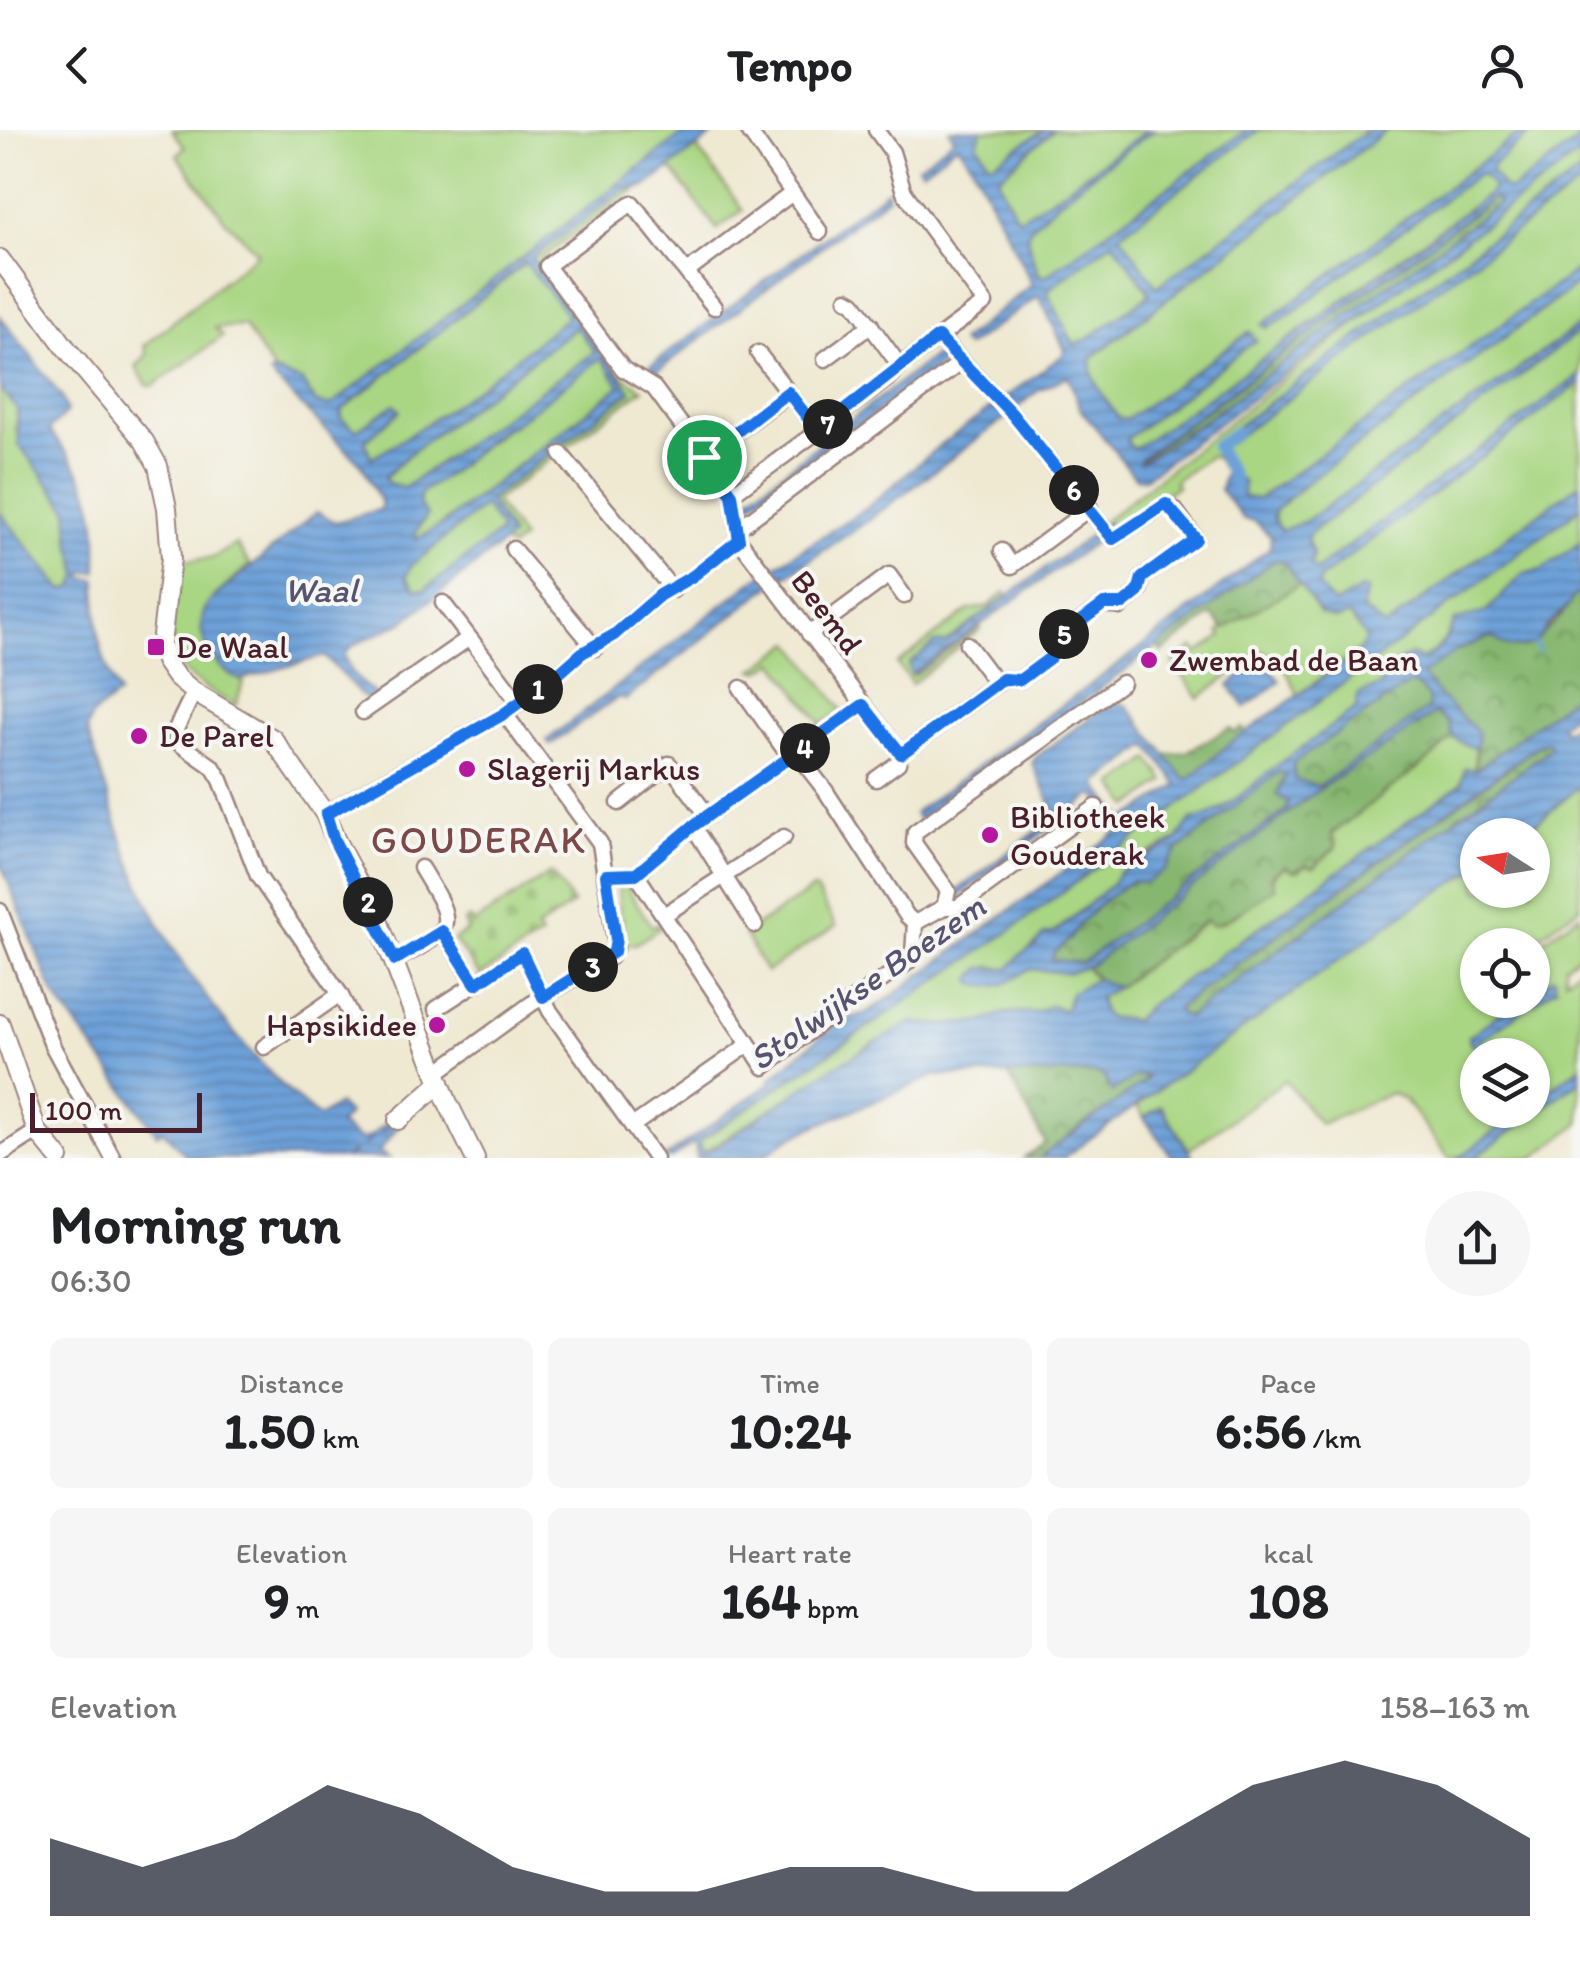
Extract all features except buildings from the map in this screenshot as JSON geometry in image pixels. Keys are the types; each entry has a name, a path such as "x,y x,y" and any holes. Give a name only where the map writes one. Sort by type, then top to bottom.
{"street":[{"path":"687,272 793,192 748,130"},
{"path":"714,307 632,203 547,266 623,370 654,388 732,494 985,303 904,192 892,152 876,130"},
{"path":"788,197 820,232"},
{"path":"0,259 66,348 144,441 160,475 171,558 160,644 165,661 194,692 273,738 326,814 334,840 395,960 454,1120 476,1158"},
{"path":"847,299 900,366"},
{"path":"825,359 871,326"},
{"path":"876,779 898,762 901,754 1003,679 1020,680 1051,657 1060,637 1104,604 1123,604 1138,592 1142,578 1196,539 1166,504 1113,539 1012,414 938,337"},
{"path":"758,354 818,431"},
{"path":"326,814 520,703 660,595 673,590 960,363"},
{"path":"704,457 788,392"},
{"path":"561,454 673,590"},
{"name":"Beemd","path":"732,494 739,534 762,570 901,754"},
{"path":"1002,552 1012,566 1094,514"},
{"path":"512,549 594,648"},
{"path":"809,634 889,575 904,596"},
{"path":"443,603 520,703"},
{"path":"372,706 469,638"},
{"path":"968,644 996,684"},
{"path":"944,907 948,891 914,843 915,832 1122,682"},
{"path":"740,688 784,749 795,755 828,794 915,923"},
{"path":"194,692 176,729 176,741 213,767 222,780 258,876 340,994 356,1026"},
{"path":"606,875 636,874 693,826 863,705"},
{"path":"398,1120 438,1078 543,997 610,957 616,947 600,843 510,720 502,715"},
{"path":"619,803 669,764 708,816"},
{"path":"915,923 944,907 958,907 1096,806"},
{"path":"693,826 755,925"},
{"path":"664,915 784,837"},
{"path":"395,960 442,931 447,913 421,868"},
{"path":"636,874 764,1067 829,1016 907,963 913,955 915,923"},
{"path":"0,912 52,1044 113,1158"},
{"path":"442,931 476,984"},
{"path":"436,1009 522,953 543,997 656,1158"},
{"path":"264,1047 340,994"},
{"path":"0,1024 37,1131 59,1158"},
{"path":"632,1126 748,1044"},
{"path":"0,1155 37,1131"}],"green space":[{"path":"172,130 688,130 330,407 316,403 293,380 274,372 244,326 215,328 223,336 153,386 147,385 136,367 147,354 144,346 258,253 225,220 177,155 185,147"},
{"path":"982,130 1044,130 993,163 977,143"},
{"path":"1053,130 1147,130 1025,217 1016,217 998,178"},
{"path":"1154,130 1247,130 1041,277 1028,242 1033,224 1064,196"},
{"path":"1259,130 1367,130 1157,288 1119,234"},
{"path":"1387,130 1524,130 1263,326 1289,315 1477,174 1483,175 1492,191 1138,449 1130,447 1127,438 1256,340 1249,332 1128,419 1118,418 1099,389 1092,358"},
{"path":"1534,130 1558,130 1562,135 1580,130 1580,139 1506,190 1491,172 1492,166"},
{"path":"699,146 743,210 717,229 668,169"},
{"path":"1580,154 1580,172 1224,436 1229,443 1580,184 1580,268 1258,499 1243,497 1243,481 1225,472 1210,456 1120,528 1116,530 1104,521 1433,262"},
{"path":"640,186 542,258 544,262 540,265 623,376 643,389 495,501 522,539 511,548 503,543 511,537 488,500 631,392 531,259 624,190"},
{"path":"1494,197 1499,203 1190,430 1145,461 1139,461"},
{"path":"1113,241 1150,294 1074,345 1047,291"},
{"path":"526,263 569,316 448,409 371,458 365,441 399,411 395,405 356,430 341,419 342,410"},
{"path":"1580,282 1580,325 1306,521 1281,531 1275,524 1275,510 1307,483"},
{"path":"577,327 596,351 404,488 388,483 385,478 408,455"},
{"path":"1580,329 1580,375 1316,570 1311,569 1309,534"},
{"path":"600,357 621,385 442,524 416,539 416,532 427,516 419,505 421,493"},
{"path":"1580,383 1580,483 1385,627 1362,609 1367,590 1334,604 1319,590 1321,578"},
{"path":"0,388 17,409 16,431 45,480 68,508 79,575 73,588 63,590 0,512"},
{"path":"484,506 500,528 499,534 424,590 416,589 406,577 411,566"},
{"path":"1580,508 1580,543 1541,570 1524,573 1486,612 1454,621 1436,649 1418,661 1385,673 1380,686 1358,695 1356,708 1233,801 1205,818 1191,820 1176,841 1152,852 1115,878 1009,970 991,966 974,974 1029,969 1068,973 1086,967 1096,979 1070,993 1067,1008 1051,1005 1037,1012 1005,1013 981,1022 921,1026 873,1043 702,1153 700,1141 982,950"},
{"path":"236,544 250,565 213,598 240,680 244,679 236,705 190,677 178,663 170,632 180,561 213,558"},
{"path":"1275,560 1284,562 1300,584 1224,629 1212,615 1162,652 1157,646"},
{"path":"1300,584 1320,614 1349,615 1366,638 1363,647 1298,695 1283,664 1263,651 1199,698 1173,663 1194,647 1199,653 1222,636 1219,632"},
{"path":"1005,592 1008,596 945,643 935,643 914,676 980,626 912,684 897,664 969,610 989,606"},
{"path":"1580,594 1580,691 1475,770 1478,732 1422,675 1445,656 1493,636 1520,648 1552,625 1574,595"},
{"path":"792,642 842,710 810,734 821,723 775,662 761,671 754,670"},
{"path":"1408,684 1420,686 1430,708 1319,786 1295,780 1296,761"},
{"path":"1436,713 1448,722 1452,737 1431,758 1332,833 1336,847 1314,867 1306,865 1294,871 1285,866 1271,875 1275,888 1226,920 1211,925 1206,920 1118,987 1091,975 1086,967 1105,951 1314,793"},
{"path":"1230,728 1234,733 1242,728 1247,734 1189,779 1184,779 1165,755 1186,752"},
{"path":"1452,737 1475,749 1475,770 1461,784 1147,1007 1134,1021 1110,1018 1103,1013 1099,997 1207,920 1219,924 1244,908 1261,895 1286,865 1298,871 1336,843 1331,834 1431,758"},
{"path":"1548,742 1546,752 1186,1018 1180,1016 1177,1008"},
{"path":"1150,759 1165,781 1130,807 1114,785"},
{"path":"1279,772 1286,773 1278,791 1289,803 1285,811 1082,963 1052,960 1052,954 1100,904 1125,885 1164,871 1177,851"},
{"path":"1580,786 1580,907 1550,929 1460,928 1460,1018 1494,1018 1469,1038 1460,1038 1460,1128 1500,1128 1487,1139 1449,1158 1404,1099 1391,1093 1320,1124 1285,1080 1189,1150 1161,1106 1144,1118 1137,1107 1153,1092 1412,908 1460,879 1460,908 1550,908 1550,818 1542,818"},
{"path":"551,873 573,904 537,929 541,936 480,976 454,940 468,930 464,922 470,918 474,923"},
{"path":"618,884 634,884 628,890 652,927 658,924 660,928 634,945 624,944 620,918"},
{"path":"813,889 836,926 766,972 744,934"},
{"path":"1580,914 1580,954 1565,965 1565,979 1580,968 1580,1067 1550,1089 1550,1038 1470,1038 1504,1018 1550,1018 1550,991 1556,987 1550,987 1550,936"},
{"path":"1096,1073 1105,1077 1111,1091 1137,1076 1148,1076 1130,1095 1040,1158 1024,1158 1045,1143 1008,1074"},
{"path":"1580,1081 1580,1123 1534,1158 1474,1158 1515,1128 1550,1128 1550,1103"}],"water":[{"name":"Waal","path":"688,130 720,130 645,187 624,190 532,258 631,391 489,500 511,537 405,621 345,653 352,672 378,696 368,702 324,656 240,680 211,655 202,632 205,609 213,598 317,512 336,522 379,510 382,505 362,465 270,375 274,372 302,381 316,403 330,406","holes":["525,263 568,316 473,392 371,458 365,441 400,411 395,404 356,430 341,418 342,410","576,327 595,352 404,488 388,483 385,477 408,455","601,358 620,386 443,524 416,539 427,515 419,505 421,493 503,428 510,427","484,506 500,528 499,533 424,590 416,589 406,577 411,566"]},
{"path":"949,130 982,130 977,143 988,162 993,163 1044,130 1053,130 998,178 1020,218 1147,130 1154,130 1062,199 1032,227 1027,236 1029,245 1038,274 1044,277 1247,130 1259,130 1120,234 1157,287 1367,130 1387,130 1092,357 1099,389 1118,418 1127,419 1250,332 1256,340 1128,438 1127,443 1134,449 1491,192 1493,187 1483,175 1477,175 1289,315 1267,328 1262,325 1524,130 1534,130 1492,166 1491,172 1506,190 1580,139 1580,154 1145,478 1136,478 1080,408 1068,376 1039,390 866,522 765,590 625,700 615,699 550,745 547,740 757,578 869,506 939,446 1062,356 1065,350 1039,296 966,347 960,342 1032,284 958,144 922,171 918,166 954,139","holes":["1494,197 1499,203 1201,423 1140,463 1140,459","1113,241 1150,294 1074,345 1047,291"]},
{"path":"1580,172 1580,184 1228,444 1223,437"},
{"path":"887,190 888,197 655,373 650,366"},
{"path":"1580,268 1580,282 1307,483 1275,510 1273,517 1281,531 1306,521 1580,325 1579,332 1309,534 1307,543 1313,553 1310,566 1316,570 1580,375 1580,383 1321,578 1318,586 1334,604 1361,589 1367,590 1362,609 1385,627 1580,483 1580,508 1009,932 700,1140 702,1153 829,1070 912,1022 981,1022 1005,1013 1037,1012 1051,1005 1063,1010 1070,993 1096,979 1118,987 1099,997 1103,1013 1110,1018 1134,1021 1147,1007 1461,784 1465,768 1476,770 1580,691 1580,708 1560,725 1565,731 1580,722 1580,786 1542,818 1460,818 1460,879 1412,908 1063,1158 1040,1158 1147,1079 1147,1075 1137,1076 1111,1092 1105,1077 1096,1073 935,1076 813,1127 762,1158 697,1158 695,1142 672,1158 664,1158 769,1084 770,1079 839,1021 864,1014 885,1001 1121,829 1094,794 957,898 954,893 1057,816 1032,763 1036,757 1117,702 1127,705 1184,778 1189,779 1229,744 1358,653 1366,638 1349,615 1336,619 1320,614 1284,562 1275,560 920,821 914,813 1270,548 1271,537 1255,521 1244,519 1220,490 1225,472 1243,481 1243,497 1258,499","holes":["1548,742 1550,747 1187,1018 1179,1013 1177,1008 1540,744","1148,745 1178,785 1125,820 1098,783"]},
{"path":"0,316 62,397 67,412 49,430 84,480 94,511 97,572 84,572 83,578 97,580 99,638 119,694 92,716 87,730 142,889 195,982 243,1043 294,1096 319,1117 338,1104 348,1114 339,1125 360,1140 371,1136 394,1116 401,1123 379,1152 389,1158 188,1158 162,1130 157,1134 54,995 0,862 0,512 62,590 73,588 79,575 70,539 68,508 19,445 17,409 0,388"},
{"path":"937,354 944,363 750,505 749,498"},
{"path":"1107,523 1114,528 911,675 909,664 935,643 945,643"},
{"path":"1580,543 1580,594 1574,595 1539,638 1532,644 1514,647 1492,636 1459,649 1422,675 1478,732 1475,749 1453,738 1448,722 1436,713 1314,793 1090,966 1068,973 1029,969 1002,984 973,984 971,980 981,968 1009,969 1043,935 1056,932 1112,884 1118,873 1176,841 1191,820 1228,805 1347,715 1356,708 1358,695 1380,686 1396,663 1412,655 1422,660 1446,639 1454,621 1486,612 1524,573 1541,570","holes":["1415,684 1428,697 1429,708 1319,786 1295,780 1296,761","1279,772 1286,774 1277,795 1289,803 1285,811 1082,963 1052,960 1053,954 1100,904 1125,885 1133,881 1145,883 1164,871 1177,851"]},
{"path":"1264,659 1280,682 1245,707 1229,685"},
{"path":"1494,1018 1512,1018 1484,1038 1469,1036"},
{"path":"1580,1067 1580,1081 1550,1103 1550,1089"},
{"path":"1161,1106 1193,1158 1173,1158 1144,1118"},
{"path":"1498,1128 1515,1128 1474,1158 1459,1158"}],"waterway":[{"path":"1236,432 1216,446 1232,475 1236,492"},
{"path":"1534,642 1539,651"}],"ferry route":[{"path":"345,1158 393,1124"}],"place":[{"name":"De Waal","path":"156,647"},
{"name":"Zwembad de Baan","path":"1149,660"},
{"name":"De Parel","path":"139,736"},
{"name":"Slagerij Markus","path":"467,769"},
{"name":"Bibliotheek Gouderak","path":"990,835"},
{"name":"Hapsikidee","path":"437,1025"}],"district":[{"name":"GOUDERAK","path":"479,840"}],"route":[{"path":"938,337 1012,414 1113,539 1166,504 1196,539 1142,578 1135,596 1120,607 1104,604 1056,640 1054,654 1020,680 1003,679 901,754 863,705 693,826 636,874 606,875 616,939 614,952 543,997 522,953 476,984 442,931 395,960 334,840 326,814 502,715 739,540 732,494 704,457 788,392 818,431 938,337"}],"water label":[{"name":"Stolwijkse Boezem","path":"867,982"}]}
